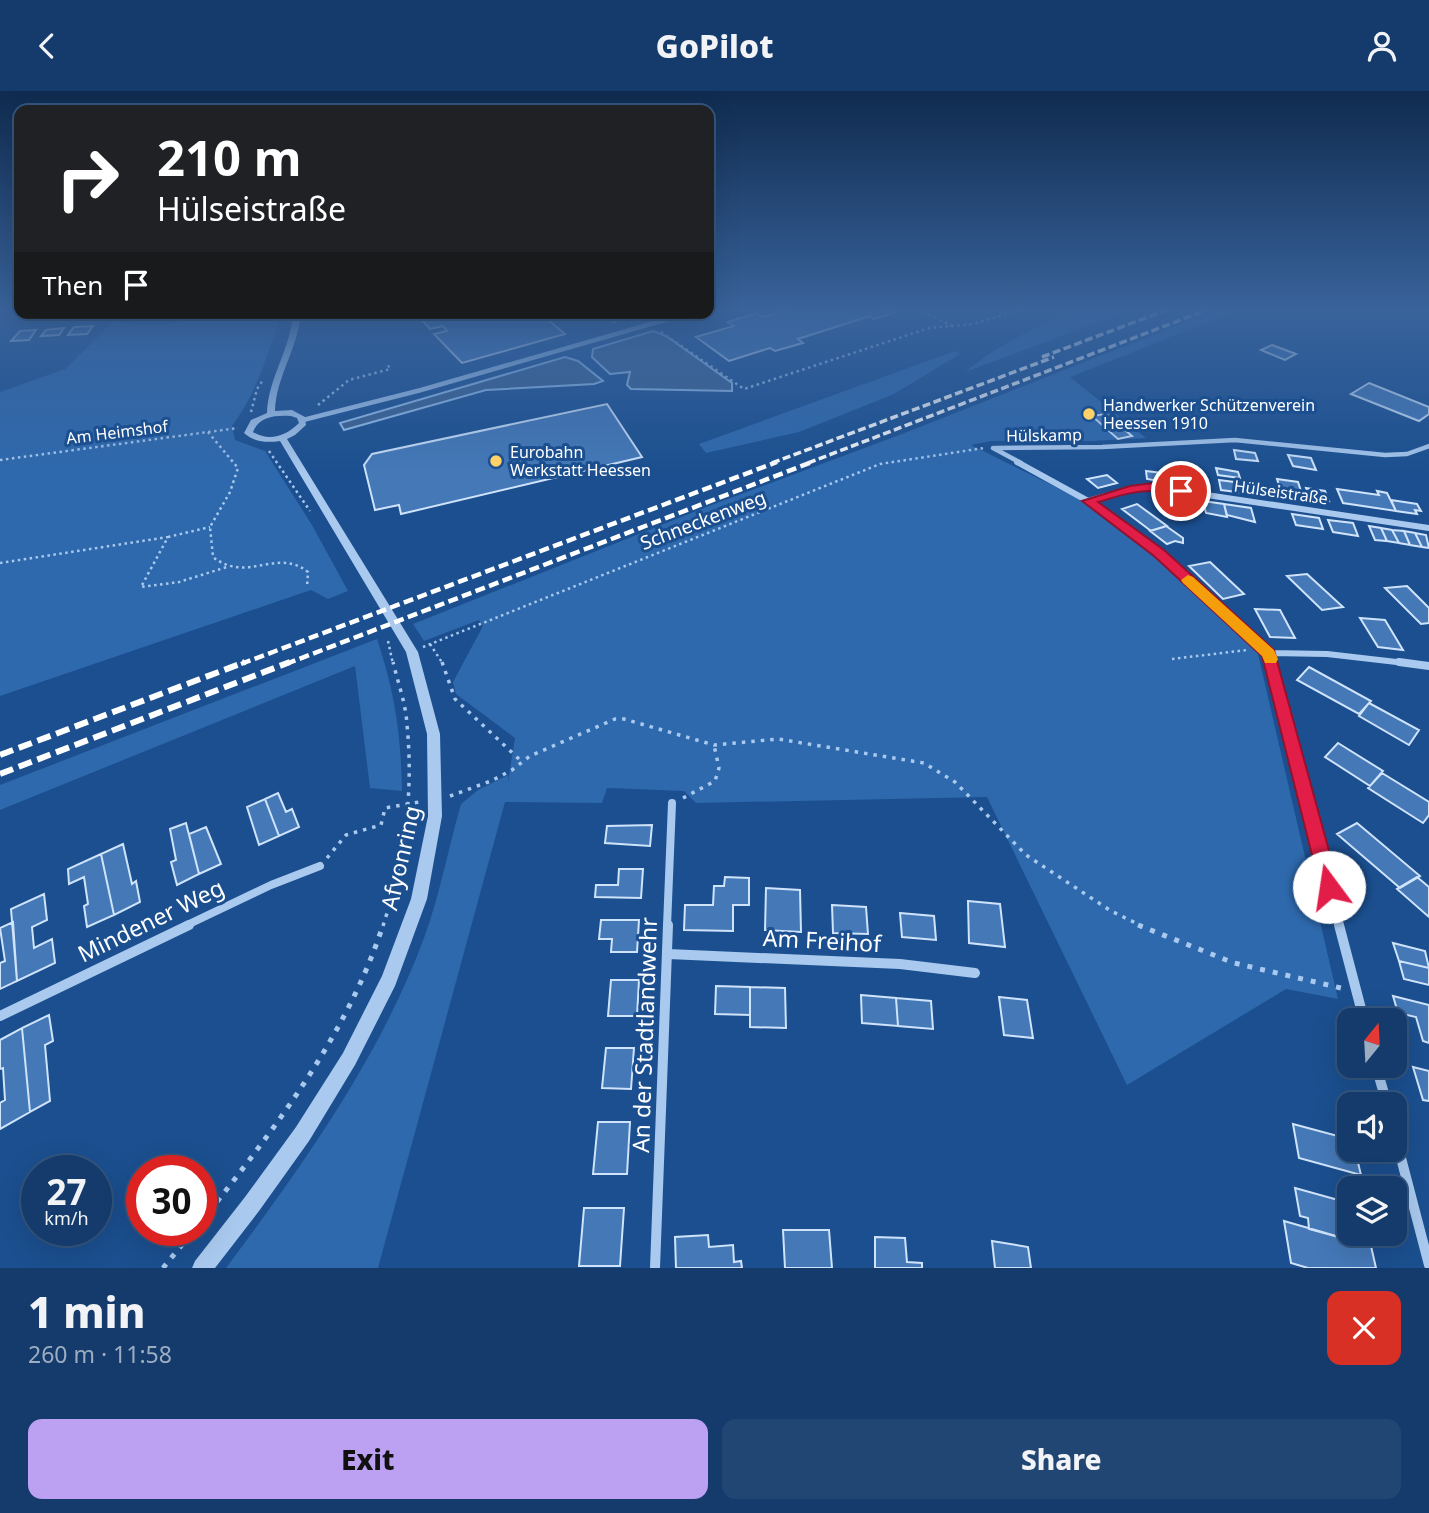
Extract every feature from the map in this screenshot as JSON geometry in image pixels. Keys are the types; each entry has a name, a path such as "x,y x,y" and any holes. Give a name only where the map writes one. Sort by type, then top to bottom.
{"street":[{"path":"271,414 271,395 285,364"},
{"path":"303,420 292,413 271,414 253,422 248,433 261,439 282,437 298,429 303,420 512,364"},
{"name":"Afyonring","path":"202,1268 304,1132 353,1051 394,967 419,898 438,798 434,726 427,690 412,652 282,437"},
{"name":"Hülskamp","path":"993,448 1102,447 1235,440 1385,455 1407,454 1429,446"},
{"path":"993,448 1088,501 1159,553 1266,651 1361,1008"},
{"name":"Hülseistraße","path":"1088,501 1134,488 1153,487 1429,528"},
{"path":"1266,651 1327,654 1429,666"},
{"name":"An der Stadtlandwehr","path":"654,1268 672,803"},
{"name":"Mindener Weg","path":"0,1016 271,885 320,866"},
{"name":"Am Freihof","path":"668,954 900,964 975,973"},
{"path":"1402,1162 1429,1265"}],"path":[{"path":"316,409 320,400 349,380 390,369 387,364"},
{"path":"708,364 744,389 820,364"},
{"path":"244,419 250,415 257,389 269,370"},
{"name":"Am Heimshof","path":"0,460 239,426 236,435"},
{"path":"208,432 238,468 230,492 210,527 213,557 227,567"},
{"path":"258,446 268,449 316,521"},
{"name":"Schneckenweg","path":"412,652 880,464 968,449 993,448"},
{"path":"0,563 168,537 210,527"},
{"path":"168,537 141,587 179,582 227,567 244,569 292,561 302,565 308,572 307,587"},
{"path":"217,1201 291,1103 339,1028 371,963 390,913 405,857 410,804 410,742 398,671 387,640"},
{"path":"430,644 442,662 455,699 520,760"},
{"path":"1172,659 1266,651"},
{"path":"320,866 346,835 381,825 385,808 462,794 482,782 511,771 520,760 615,719 640,723 714,745 778,739 925,763 955,782 1026,855 1111,911 1145,928 1234,963 1356,991"},
{"path":"672,803 713,784 718,779 721,769 714,745"},
{"path":"163,1268 181,1246"}],"shaded area":[{"path":"70,364 264,364 248,401 232,426 235,440 265,451 312,525 348,591 328,599 311,590 0,696 0,392 65,369"},
{"path":"541,364 582,364 603,381 594,384 486,390 344,430 340,423"},
{"path":"599,364 705,364 732,383 732,391 631,389 627,385 630,372 610,374"},
{"path":"919,364 944,364 894,394 799,432 706,453 699,444"},
{"path":"976,364 987,364 965,372"},
{"path":"1080,364 1103,364 1070,377 1146,438 991,441 971,445 1076,497 1158,560 1258,654 1338,999 1286,989 1127,1085 987,797 696,803 684,791 607,788 602,803 505,802 378,1268 226,1268 337,1110 385,1026 406,983 430,922 461,804 478,790 508,775 508,782 515,738 456,694 453,682 483,626 479,620 424,641 413,624 709,506"},
{"path":"377,639 396,714 402,791 370,788 355,666 0,810 0,785"}],"building":[{"path":"1369,383 1429,407 1429,414 1419,421 1351,394"},
{"name":"Eurobahn Werkstatt Heessen","path":"607,404 642,457 401,514 399,505 375,510 364,465 372,454"},
{"path":"1106,414 1132,436 1118,439 1092,416"},
{"path":"1234,450 1255,453 1258,461 1236,459"},
{"path":"1288,455 1311,458 1316,470 1293,466"},
{"path":"1216,468 1238,472 1240,478 1218,475"},
{"path":"1146,471 1170,474 1171,483 1147,479"},
{"path":"1182,472 1203,475 1205,484 1184,481"},
{"path":"1107,475 1117,483 1098,488 1087,479"},
{"path":"1277,479 1298,482 1303,497 1282,494"},
{"path":"1219,480 1234,482 1237,492 1221,490"},
{"path":"1234,482 1249,484 1252,494 1237,492"},
{"path":"1306,488 1325,491 1329,501 1309,498"},
{"path":"1337,489 1379,495 1377,491 1387,493 1396,511 1343,503"},
{"path":"1391,500 1417,504 1421,511 1415,510 1417,514 1396,511"},
{"path":"1203,501 1224,504 1227,517 1206,513"},
{"path":"1137,504 1167,526 1151,531 1122,509"},
{"path":"1224,504 1251,508 1255,522 1227,515"},
{"path":"1292,514 1319,518 1323,529 1296,525"},
{"path":"1328,520 1353,523 1358,536 1333,532"},
{"path":"1166,526 1183,538 1183,543 1175,541 1167,544 1150,531"},
{"path":"1369,526 1381,528 1387,541 1375,540"},
{"path":"1381,528 1392,530 1399,543 1387,541"},
{"path":"1392,530 1404,531 1410,545 1399,543"},
{"path":"1404,531 1415,533 1422,547 1410,545"},
{"path":"1415,533 1426,535 1429,548 1422,547"},
{"path":"1210,562 1244,594 1223,599 1189,566"},
{"path":"1307,574 1343,607 1322,610 1287,576"},
{"path":"1407,586 1429,608 1429,623 1421,624 1385,588"},
{"path":"1255,609 1280,610 1295,638 1270,637"},
{"path":"1360,618 1385,620 1403,650 1378,647"},
{"path":"1309,667 1371,701 1359,714 1297,680"},
{"path":"1369,703 1419,730 1409,745 1359,716"},
{"path":"1338,743 1383,771 1370,786 1325,757"},
{"path":"1382,773 1429,802 1429,815 1423,823 1368,788"},
{"path":"278,793 286,812 292,809 299,827 279,836 265,799"},
{"path":"265,799 279,836 259,845 247,807"},
{"path":"186,823 199,874 177,885 171,862 176,860 170,829"},
{"path":"1357,823 1420,876 1400,888 1337,834"},
{"path":"652,825 650,846 605,843 607,826"},
{"path":"206,827 221,864 199,874 189,834"},
{"path":"123,844 132,884 136,881 140,902 114,915 101,854"},
{"path":"101,854 114,915 87,927 84,906 88,904 84,877 69,884 68,869"},
{"path":"619,869 643,869 641,898 595,897 596,885 618,885"},
{"path":"725,877 749,878 749,905 733,905 733,931 684,930 685,905 713,905 714,886 724,886"},
{"path":"1417,877 1429,887 1429,917 1397,889"},
{"path":"766,888 800,890 801,932 765,930"},
{"path":"44,894 47,920 32,927 34,948 52,939 55,963 17,981 11,909"},
{"path":"968,901 1000,904 1005,947 969,943"},
{"path":"832,905 866,907 868,934 833,933"},
{"path":"900,913 934,916 936,940 902,937"},
{"path":"601,920 639,920 637,952 611,952 612,939 599,939"},
{"path":"13,922 17,981 0,989 0,963 5,961 0,928"},
{"path":"1393,943 1425,951 1429,968 1399,961"},
{"path":"1399,961 1429,968 1429,985 1404,979"},
{"path":"611,980 639,980 637,1016 608,1016"},
{"path":"716,986 750,987 750,1015 715,1014"},
{"path":"750,987 785,988 786,1028 750,1027"},
{"path":"861,995 896,998 898,1026 862,1023"},
{"path":"1393,996 1429,1005 1429,1043 1423,1041 1416,1017 1407,1015 1407,1008 1397,1008"},
{"path":"999,997 1027,1000 1033,1038 1004,1035"},
{"path":"896,998 931,1001 933,1029 898,1026"},
{"path":"49,1015 53,1041 45,1045 50,1101 30,1112 22,1028"},
{"path":"22,1028 30,1112 0,1129 0,1103 5,1100 3,1068 0,1069 0,1040"},
{"path":"606,1048 634,1048 631,1089 602,1088"},
{"path":"1413,1067 1429,1071 1429,1101 1423,1100"},
{"path":"598,1122 630,1122 627,1174 593,1174"},
{"path":"1293,1124 1337,1136 1337,1162 1358,1162 1361,1175 1299,1158"},
{"path":"1295,1188 1337,1200 1337,1237 1309,1229 1308,1218 1300,1216"},
{"path":"584,1208 624,1208 620,1266 579,1266"},
{"path":"1284,1221 1337,1236 1337,1246 1371,1246 1376,1268 1308,1268 1291,1263"},
{"path":"783,1230 829,1230 832,1268 785,1268"},
{"path":"708,1235 709,1247 733,1245 734,1262 741,1261 742,1268 676,1268 675,1237"},
{"path":"875,1237 905,1238 907,1262 922,1263 922,1268 875,1268"},
{"path":"992,1241 1028,1247 1031,1268 995,1268"}],"railway":[{"path":"772,463 1036,364"},
{"path":"808,463 1066,364"},
{"path":"241,664 777,462"},
{"path":"286,664 812,462"},
{"path":"0,755 245,662"},
{"path":"0,774 290,662"}],"slow traffic":[{"path":"1188,580 1269,653 1270,659"}],"place":[{"name":"Handwerker Schützenverein Heessen 1910","path":"1089,414"},
{"name":"Eurobahn Werkstatt Heessen","path":"496,461"}],"route":[{"path":"1181,491 1153,487 1134,488 1088,501 1159,553 1269,653 1329,887"}]}
